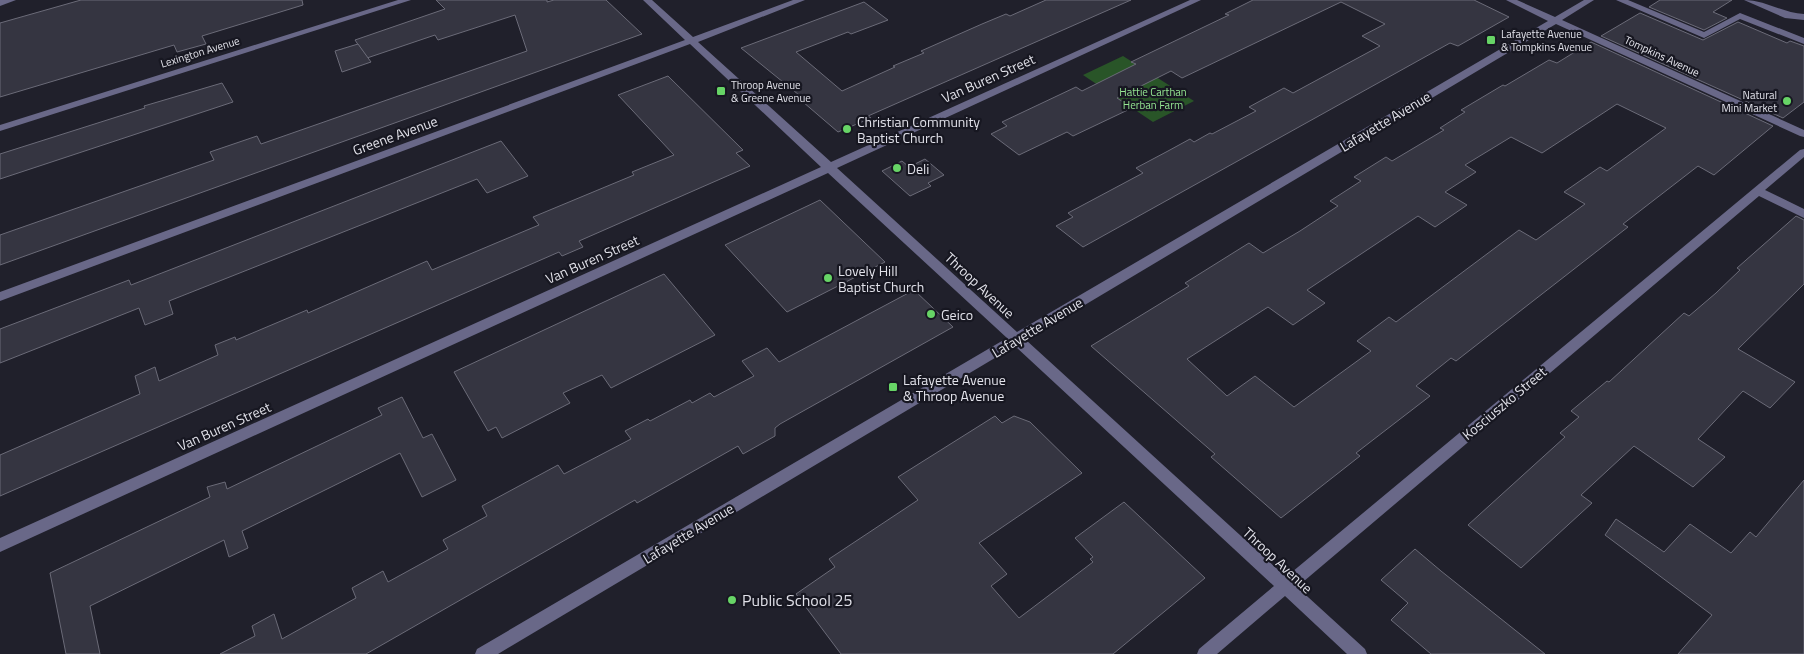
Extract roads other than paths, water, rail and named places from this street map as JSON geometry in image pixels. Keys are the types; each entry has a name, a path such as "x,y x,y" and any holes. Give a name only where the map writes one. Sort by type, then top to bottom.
{"street":[{"path":"0,3 12,0"},
{"name":"Lexington Avenue","path":"0,128 407,0"},
{"name":"Throop Avenue","path":"647,0 1359,654"},
{"name":"Greene Avenue","path":"0,298 801,0"},
{"name":"Van Buren Street","path":"0,545 1197,0"},
{"name":"Tompkins Avenue","path":"1510,0 1804,134"},
{"name":"Lafayette Avenue","path":"483,654 1590,0"},
{"path":"1620,0 1704,35 1740,16"},
{"path":"1804,17 1788,16 1748,0 1735,10 1740,16 1804,41"},
{"name":"Kosciuszko Street","path":"1205,654 1804,152"},
{"path":"1758,191 1804,214"}],"place":[{"name":"Lafayette Avenue & Tompkins Avenue","path":"1491,40"},
{"name":"Throop Avenue & Greene Avenue","path":"721,91"},
{"name":"Natural Mini Market","path":"1787,101"},
{"name":"Christian Community Baptist Church","path":"847,129"},
{"name":"Deli","path":"897,168"},
{"name":"Lovely Hill Baptist Church","path":"828,278"},
{"name":"Geico","path":"931,314"},
{"name":"Lafayette Avenue & Throop Avenue","path":"893,387"},
{"name":"Public School 25","path":"732,600"}],"park label":[{"name":"Hattie Carthan Herban Farm","path":"1153,98"}]}
